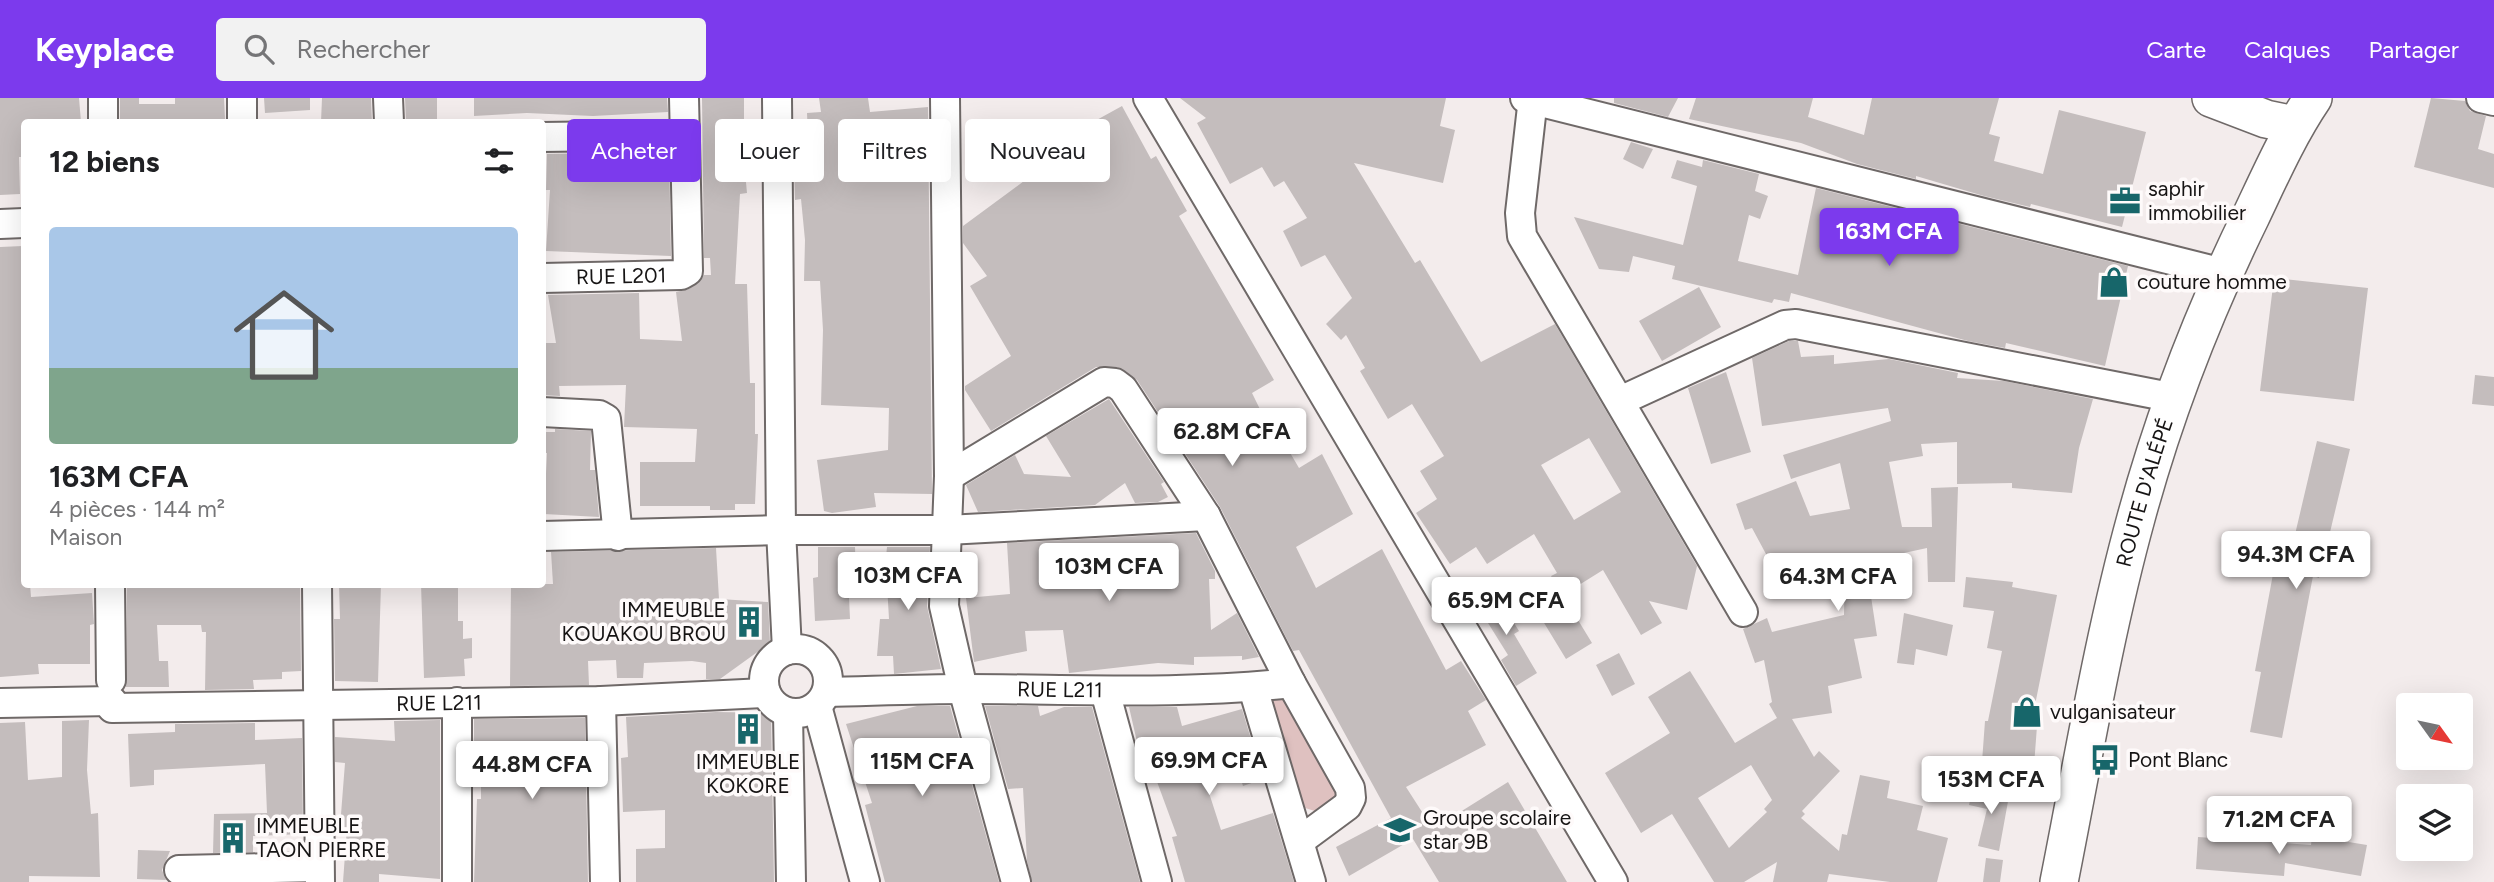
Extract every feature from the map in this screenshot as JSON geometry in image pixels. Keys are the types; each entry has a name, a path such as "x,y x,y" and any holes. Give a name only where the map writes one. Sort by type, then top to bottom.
{"main road":[{"path":"2211,98 2266,119 2304,111"},
{"path":"2263,98 2304,111"},
{"name":"ROUTE D'ALÉPÉ","path":"2059,882 2109,629 2133,529 2175,398 2223,273 2304,111"}],"street":[{"path":"103,98 103,119"},
{"path":"242,98 242,119"},
{"path":"388,98 389,119"},
{"path":"684,98 685,119"},
{"path":"777,98 780,530 787,650"},
{"path":"945,98 949,475 944,606 963,689 1016,882"},
{"path":"1148,98 1613,882"},
{"path":"2482,98 2494,101"},
{"path":"1743,612 1522,236 1520,213 1530,99 2223,273"},
{"path":"546,137 567,137"},
{"name":"RUE L201","path":"546,278 681,275 688,271 690,262 687,182"},
{"path":"0,224 21,223"},
{"path":"1620,401 1785,325 1796,324 2175,398"},
{"path":"949,475 1104,382 1115,383 1123,389 1206,516 1291,683 1350,788 1352,797 1347,806 1300,840"},
{"path":"546,412 599,415 606,419 618,536"},
{"path":"546,536 780,530 947,530 1206,516"},
{"path":"110,588 112,696"},
{"path":"179,870 319,875 320,703 317,588"},
{"path":"822,699 799,714 788,713 771,702 766,693 765,672 770,662 787,650 811,652 826,668 822,699 864,882"},
{"name":"RUE L211","path":"822,699 963,689 1105,691 1253,688 1291,683"},
{"path":"1253,688 1311,882"},
{"path":"1105,691 1157,882"},
{"name":"RUE L211","path":"0,704 112,696 320,703 601,701 766,693"},
{"path":"601,701 605,882"},
{"path":"457,702 457,882"},
{"path":"788,713 791,882"}],"shaded area":[{"path":"1289,693 1347,790 1318,812 1302,807 1262,695"}],"building":[{"path":"0,98 79,98 81,119 21,119 20,194 0,195"},
{"path":"120,98 139,98 139,104 175,104 175,98 224,98 225,119 120,119"},
{"path":"264,98 310,98 310,110 265,113"},
{"path":"322,98 371,98 372,119 321,119"},
{"path":"405,98 437,98 437,119 406,119"},
{"path":"474,98 667,98 668,112 593,116 527,113 474,116"},
{"path":"702,98 744,98 744,119 715,119 715,182 746,182 747,193 740,194 735,284 747,284 750,383 755,383 755,434 758,434 755,504 735,504 735,510 710,510 710,506 640,506 640,462 695,462 697,429 624,427 626,385 559,386 560,396 546,395 546,343 556,343 548,295 639,293 640,339 682,341 676,292 689,289 704,275 711,275 710,258 704,258"},
{"path":"819,98 868,98 870,112 928,107 928,119 838,119 838,182 929,182 932,494 874,493 876,507 832,513 824,511 817,460 888,450 889,408 821,405 823,330 820,281 804,281 805,240 801,199 795,200 795,182 824,182 824,119 807,119 807,113 821,112"},
{"path":"1180,98 1446,98 1440,126 1455,130 1443,183 1354,163 1415,263 1420,260 1481,362 1555,324 1697,566 1687,610 1649,601 1662,623 1641,635 1603,570 1563,595 1551,576 1557,573 1534,534 1487,564 1476,547 1450,564 1416,513 1437,499 1420,471 1444,456 1412,404 1388,419 1360,371 1365,368 1346,335 1341,340 1326,324 1352,298 1325,255 1301,267 1283,231 1307,218 1284,181 1274,187 1262,167 1230,184 1197,123 1206,118","holes":["1589,438 1621,492 1574,520 1541,465"]},
{"path":"1614,98 1678,98 1668,117 1614,103"},
{"path":"1696,98 1813,98 1808,117 1864,135 1872,98 1999,98 1989,134 2000,137 1994,161 2043,174 2059,110 2146,132 2122,227 1857,164 1801,143 1689,119"},
{"path":"2431,98 2465,101 2470,111 2486,116 2478,149 2494,154 2494,188 2414,167"},
{"path":"1122,106 1151,159 1156,156 1187,211 1179,216 1274,380 1252,393 1276,442 1282,439 1299,468 1322,454 1353,514 1296,547 1316,588 1382,549 1446,670 1461,661 1486,700 1468,711 1486,745 1406,787 1433,829 1508,782 1567,882 1439,882 1413,839 1349,876 1336,847 1391,818 1299,650 1293,651 1220,507 1137,380 1117,367 1096,367 991,431 965,390 965,386 1011,356 970,286 987,276 963,243 963,226 1023,182 1110,182 1110,119 1098,119"},
{"path":"1631,142 1653,149 1643,169 1623,159"},
{"path":"547,154 567,154 567,182 670,182 671,256 546,251 550,190 546,190"},
{"path":"1677,160 1702,167 1703,160 1759,174 1755,191 1768,196 1760,219 1749,215 1738,261 1798,275 1816,188 2128,266 2105,366 2006,343 2005,348 1968,341 1791,293 1789,302 1774,299 1772,303 1672,279 1675,266 1633,256 1629,272 1599,269 1574,217 1683,245 1697,186 1671,178"},
{"path":"21,246 21,588 30,588 31,597 92,593 94,624 90,625 90,664 38,664 39,674 0,677 0,247"},
{"path":"2274,278 2368,288 2354,401 2260,391"},
{"path":"1699,287 1721,327 1662,361 1639,321"},
{"path":"1789,341 1798,341 1801,357 1834,355 1834,364 1889,359 1958,373 1957,378 2004,381 2093,399 2079,448 2072,493 2012,488 2012,483 1957,484 1957,442 1921,444 1923,456 1889,462 1902,527 1932,527 1931,488 1958,487 1955,582 1928,582 1927,548 1881,558 1881,590 1870,590 1877,636 1854,639 1862,678 1828,686 1832,713 1792,719 1814,757 1819,751 1840,771 1802,811 1805,814 1801,818 1839,851 1842,834 1847,835 1860,775 1890,781 1887,798 1923,806 1917,830 1948,838 1937,882 1890,882 1829,874 1827,882 1773,882 1777,862 1744,882 1714,882 1672,814 1641,833 1605,773 1670,733 1648,697 1690,671 1735,743 1777,718 1769,704 1772,702 1764,660 1755,663 1743,629 1767,618 1772,632 1844,615 1845,563 1795,572 1780,580 1752,528 1745,530 1736,504 1796,481 1810,516 1850,509 1840,463 1791,479 1783,455 1891,421 1888,408 1762,426 1752,358","holes":["1751,765 1772,800 1764,809 1767,812 1729,848 1698,798"]},
{"path":"1726,372 1751,452 1711,464 1688,388"},
{"path":"2475,375 2494,377 2494,406 2472,404"},
{"path":"1109,399 1164,482 1161,484 1168,497 1158,502 1135,503 1125,483 1095,505 978,512 966,485 1015,455 1024,474 1071,477 1046,436"},
{"path":"555,429 591,431 590,470 595,470 599,517 546,514 546,432 555,432"},
{"path":"2317,441 2350,449 2319,578 2313,576 2282,738 2250,732 2261,672 2255,671 2273,574 2285,577"},
{"path":"1196,533 1215,571 1215,579 1209,579 1211,630 1237,613 1259,657 1242,660 1242,656 1194,657 1194,665 1158,663 1069,673 1063,630 1025,631 1027,651 974,662 966,598 1010,594 1007,543"},
{"path":"818,547 855,547 856,575 848,575 850,619 815,621 813,578 818,577"},
{"path":"887,547 930,547 927,606 941,669 894,674 893,656 877,656 880,619 889,619 887,585 883,585"},
{"path":"716,548 719,599 768,602 770,643 720,679 706,679 706,663 692,661 644,663 643,678 617,678 616,660 588,661 589,685 510,686 511,588 546,588 546,584 553,584 551,552"},
{"path":"1966,577 2013,582 2012,587 2057,595 2031,725 2037,726 2034,766 1982,762 1985,721 1988,721 2002,651 1987,648 1994,611 1963,607"},
{"path":"127,588 300,588 301,671 282,672 282,679 253,680 254,689 205,690 206,632 202,632 201,625 157,625 159,661 168,661 169,687 126,687"},
{"path":"339,588 381,588 378,682 335,681 334,619 340,619"},
{"path":"421,588 458,588 458,621 463,621 463,639 472,638 472,658 464,659 465,676 424,678"},
{"path":"1492,588 1519,631 1514,634 1537,673 1516,686 1501,660 1508,655 1473,599"},
{"path":"1564,597 1592,643 1566,659 1538,613"},
{"path":"1904,613 1953,625 1947,656 1916,649 1914,665 1897,663"},
{"path":"1619,653 1635,684 1612,696 1596,665"},
{"path":"917,706 950,706 999,882 885,882 865,805 872,803 846,724"},
{"path":"985,706 1038,706 1040,716 1064,707 1092,707 1140,882 1032,882 1027,861 1023,788 1008,789"},
{"path":"1129,707 1177,707 1182,726 1242,709 1263,779 1243,786 1235,760 1201,768 1221,830 1273,813 1294,882 1185,882 1172,837 1177,836 1156,779 1149,751 1140,755"},
{"path":"716,712 771,713 774,882 636,882 636,849 665,848 665,810 623,812 621,758 628,757 626,717"},
{"path":"585,718 588,882 474,882 477,799 481,799 481,746 474,747 474,719"},
{"path":"89,720 87,770 91,814 98,813 100,877 29,876 29,882 0,882 0,723 25,722 28,780 62,777 62,721"},
{"path":"440,720 440,879 379,874 379,882 343,882 347,827 340,827 345,763 335,762 335,737 395,741 394,721"},
{"path":"255,723 255,740 302,738 303,834 253,836 253,852 213,853 214,814 267,813 265,764 154,770 154,785 130,787 128,734 175,732 175,724"},
{"path":"1973,787 2009,796 1999,851 1978,846 1987,809 1969,805"},
{"path":"2312,836 2367,845 2361,876 2285,863 2284,876 2196,869 2198,837 2311,845"},
{"path":"138,850 170,851 162,870 166,880 137,879"},
{"path":"1986,858 2003,860 2000,882 1983,882"}],"place":[{"name":"saphir immobilier","path":"2125,201"},
{"name":"couture homme","path":"2114,282"},
{"name":"IMMEUBLE KOUAKOU BROU","path":"749,622"},
{"name":"vulganisateur","path":"2027,712"},
{"name":"IMMEUBLE KOKORE","path":"748,729"},
{"name":"Pont Blanc","path":"2105,760"},
{"name":"Groupe scolaire star 9B","path":"1400,830"},
{"name":"IMMEUBLE TAON PIERRE","path":"233,838"}]}
